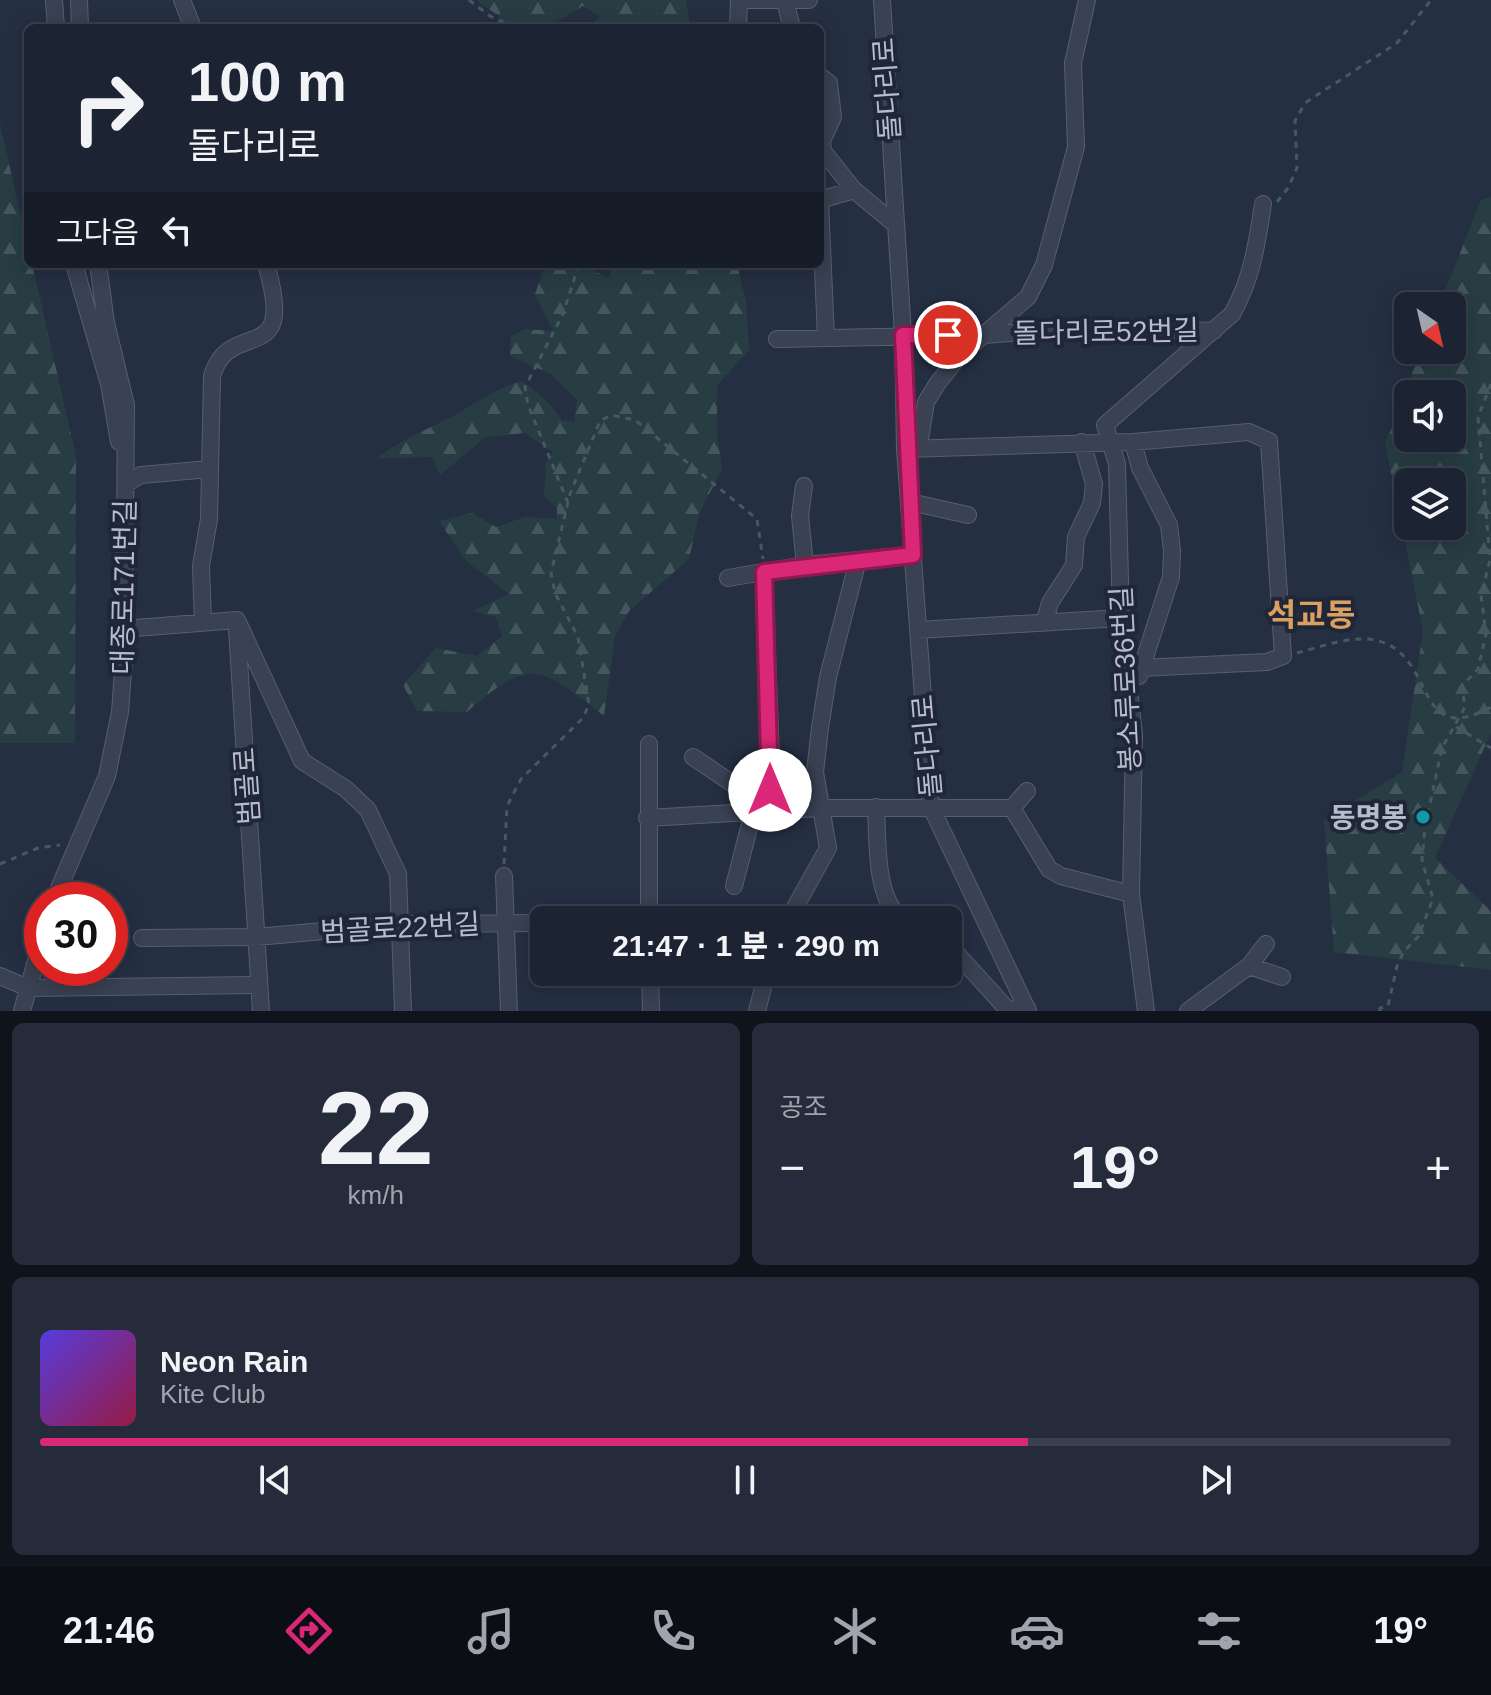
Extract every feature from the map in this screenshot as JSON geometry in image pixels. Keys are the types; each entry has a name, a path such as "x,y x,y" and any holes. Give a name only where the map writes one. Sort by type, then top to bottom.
{"street":[{"path":"54,0 56,24"},
{"path":"79,0 80,24"},
{"path":"182,0 191,24"},
{"path":"738,24 739,0 809,0"},
{"name":"돌다리로","path":"882,0 903,335 905,446 931,807 1027,1010"},
{"path":"905,446 920,439 926,402 937,384 960,355 1028,297 1044,265 1076,147 1073,63 1087,0"},
{"path":"785,1 791,24"},
{"name":"돌다리로","path":"824,79 829,83 833,117 824,137"},
{"name":"돌다리로","path":"824,152 854,190 896,225"},
{"path":"824,199 854,190"},
{"path":"1110,442 1105,425 1142,389 1232,314 1245,292 1262,210"},
{"path":"75,268 109,384 127,483 141,475 210,469"},
{"name":"대종로171번길","path":"62,882 107,776 120,712 127,483 126,405 106,323 99,268"},
{"path":"203,623 201,566 209,519 212,376 216,363 224,355 268,330 276,322 276,299 267,268"},
{"path":"823,268 826,338"},
{"name":"돌다리로52번길","path":"903,335 983,335 1095,327 1214,331"},
{"path":"777,339 903,335"},
{"path":"905,446 1133,442 1249,432 1269,441 1283,656"},
{"path":"1045,620 1050,603 1074,565 1076,537 1092,503 1094,484 1082,442"},
{"name":"봉소루로36번길","path":"1110,442 1117,464 1121,618 1133,707 1131,803 1134,846 1131,894 1146,1011"},
{"name":"봉소루로36번길","path":"1133,442 1144,477 1169,525 1172,551 1171,577 1140,668 1267,662 1283,656"},
{"path":"804,486 800,516 805,565"},
{"path":"910,502 968,515"},
{"path":"728,578 805,565 913,555"},
{"path":"796,906 828,848 815,772 828,677 858,560"},
{"path":"764,572 773,811"},
{"path":"918,630 1045,620 1121,618"},
{"path":"123,629 237,620 302,761 346,789 368,810 398,874 403,1011"},
{"name":"범골로","path":"237,620 261,1011"},
{"path":"1133,707 1140,668"},
{"path":"649,744 649,906"},
{"path":"693,757 773,811"},
{"path":"647,818 820,808 1012,808 1027,791"},
{"path":"876,807 880,867 890,906"},
{"path":"1012,808 1049,869 1061,876 1131,894"},
{"path":"734,886 750,824 773,811"},
{"path":"504,876 509,1011"},
{"name":"범골로22번길","path":"142,938 256,937 402,924 530,923"},
{"path":"1188,1011 1249,966 1266,944"},
{"path":"962,959 1008,1010 1027,1010"},
{"path":"1249,966 1282,977"},
{"path":"0,976 28,988 259,985"},
{"path":"650,986 651,1011"},
{"path":"757,1011 763,986"},
{"path":"22,1011 28,988"}],"path":[{"path":"469,0 490,16 507,24"},
{"path":"1262,210 1288,188 1297,168 1295,121 1305,103 1397,43 1431,0"},
{"path":"568,503 528,405 525,387 563,314 578,268"},
{"path":"1380,1011 1380,1008 1388,1006 1397,966 1404,951 1418,937 1433,899 1422,860 1425,827 1439,757 1465,707 1462,686 1478,669 1486,634 1481,595 1490,560 1478,417 1491,384"},
{"path":"504,876 507,806 521,779 583,718 589,704 578,637 551,582 568,503 600,421 611,415 627,417 646,428 757,519 764,572"},
{"path":"1283,656 1362,637 1388,644 1411,667 1436,710 1448,718 1460,719 1491,707"},
{"path":"1455,727 1491,748"},
{"path":"0,864 56,843 75,851"}],"green space":[{"path":"476,0 686,0 690,24 593,24 600,16 583,6 553,24 496,24 500,17"},
{"path":"0,125 24,229 24,268 33,268 76,456 75,743 0,743"},
{"path":"1491,197 1491,733 1435,858 1491,911 1491,970 1334,952 1324,820 1402,772 1423,631 1405,540 1466,540 1466,468 1394,468 1394,488 1385,443 1394,420 1394,452 1466,452 1466,380 1409,380 1416,364 1466,364 1466,292 1445,292 1481,200"},
{"path":"544,268 587,268 610,278 611,268 738,268 746,302 749,350 717,385 717,432 722,469 699,514 689,559 629,611 615,636 604,716 565,686 536,674 522,675 506,682 467,712 417,711 403,685 436,648 477,656 502,636 496,617 472,611 509,594 466,561 439,521 472,513 496,527 525,517 557,519 557,507 544,497 546,462 553,452 525,433 486,437 440,475 432,457 377,458 495,391 522,381 546,400 562,420 574,422 577,400 551,374 510,356 511,336 525,329 553,331 535,294"}],"place":[{"name":"동명봉","path":"1423,817"}],"district":[{"name":"석교동","path":"1311,615"}],"route":[{"path":"770,790 769,656 764,572 913,555 905,449 903,335 948,335"}]}
